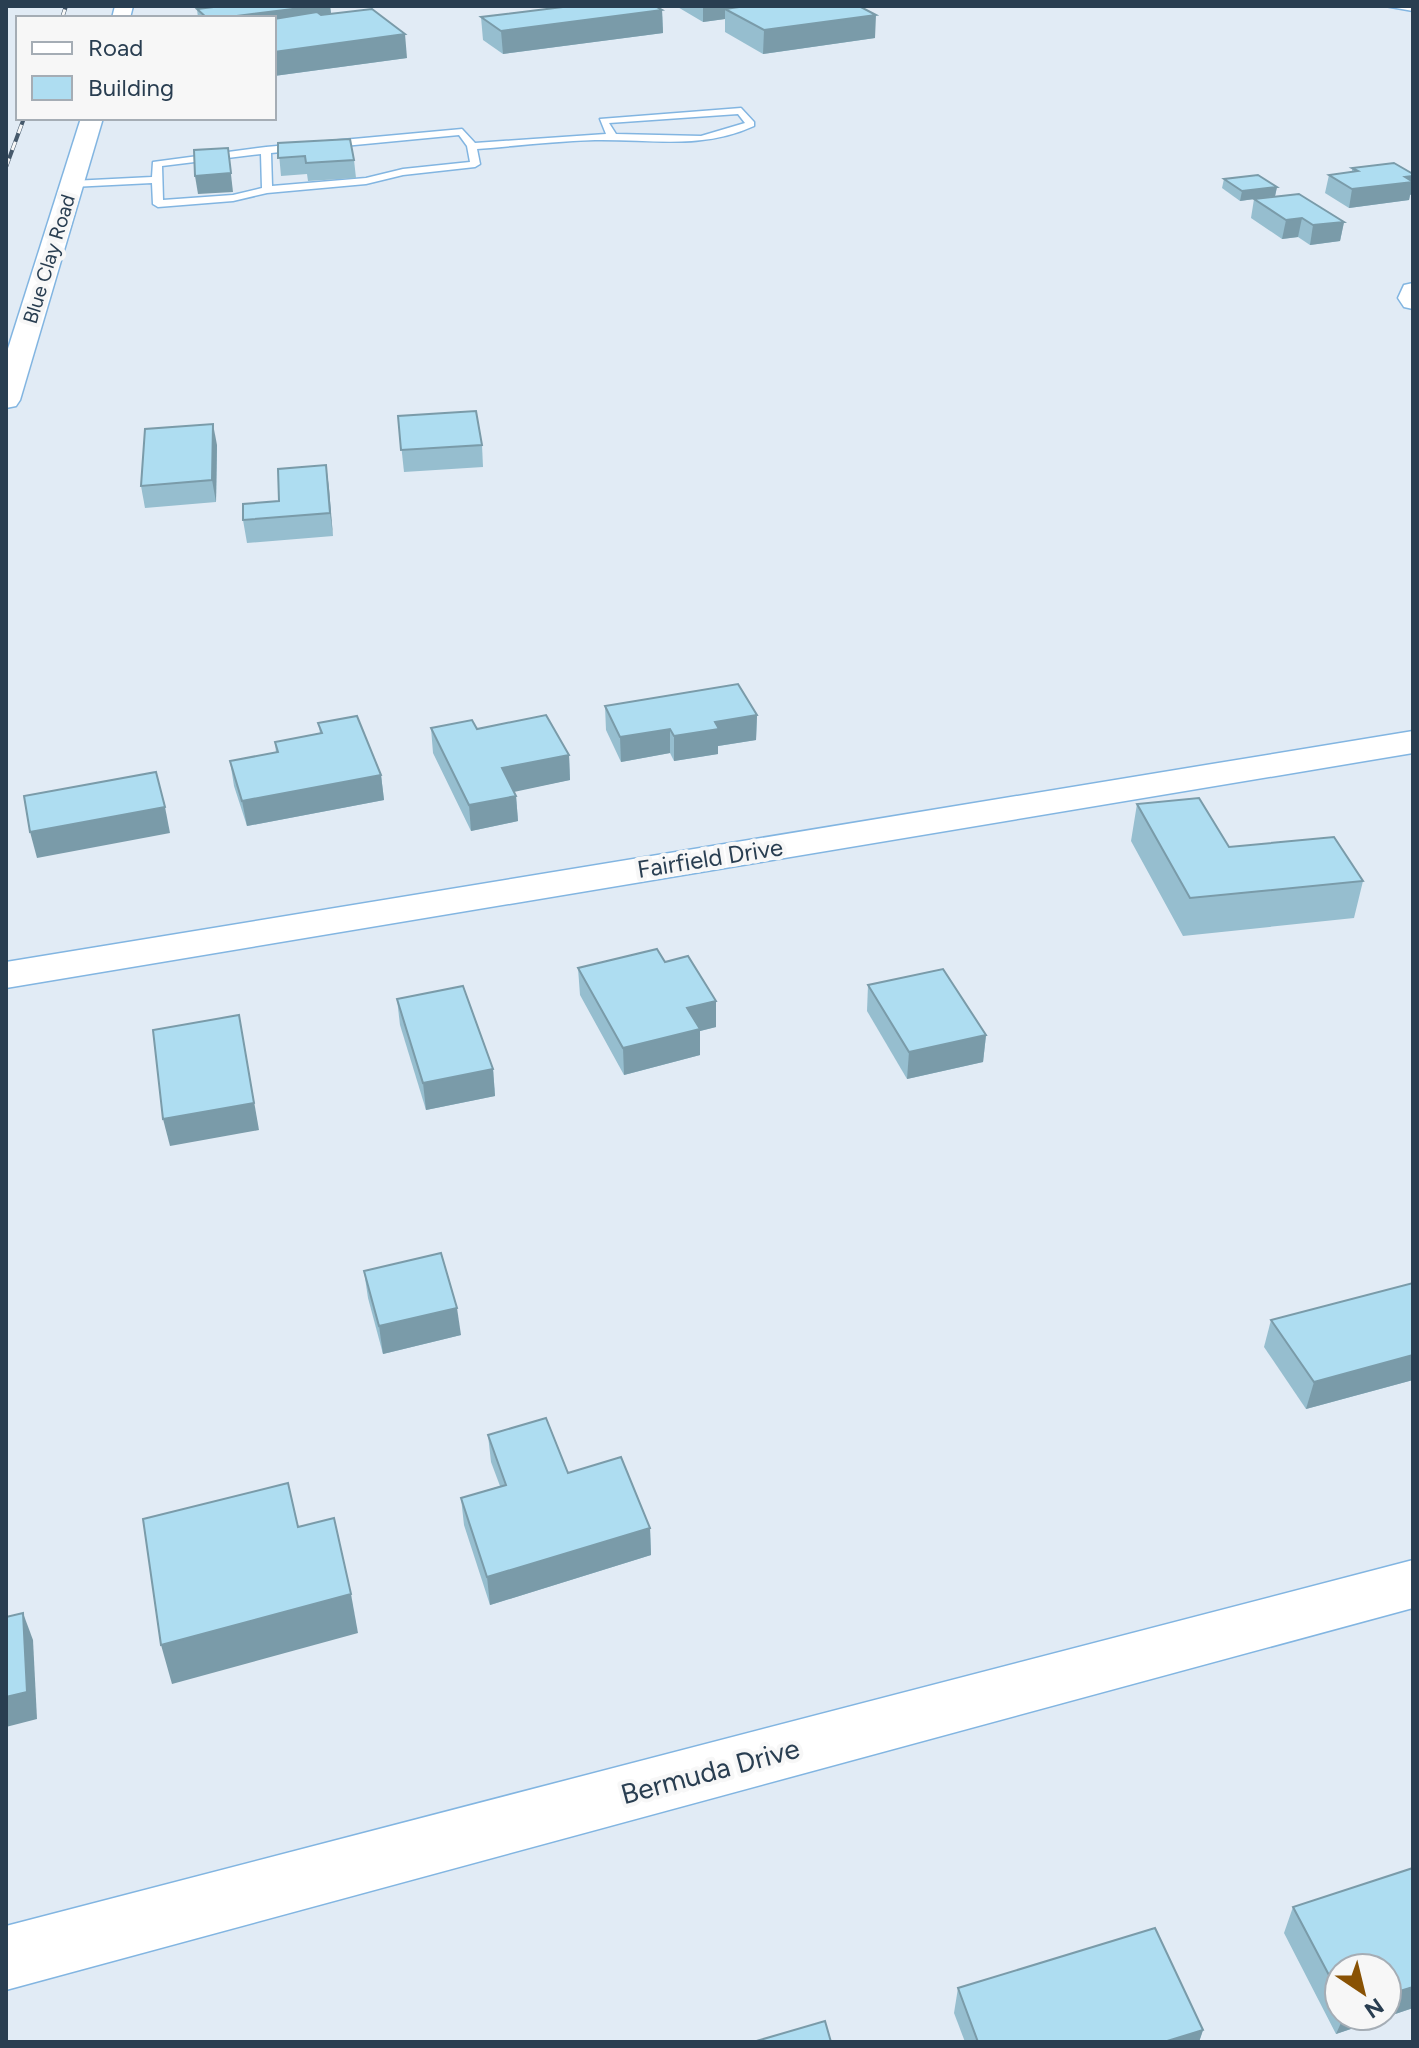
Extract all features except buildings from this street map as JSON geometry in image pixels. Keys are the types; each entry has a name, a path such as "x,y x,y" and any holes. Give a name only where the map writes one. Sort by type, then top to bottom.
{"street":[{"name":"Blue Clay Road","path":"6,400 91,120"},
{"path":"1413,290 1410,293 1413,302"},
{"name":"Fairfield Drive","path":"6,975 1413,742"},
{"name":"Bermuda Drive","path":"6,1958 1413,1584"}],"lane":[{"path":"1389,6 1413,8"},
{"path":"472,146 613,137 664,141 731,135 751,124 741,111 603,121 613,137"},
{"path":"462,132 472,146 475,164 403,172 366,181 267,190 233,198 158,204 157,164 266,150 462,132"},
{"path":"266,150 267,190"},
{"path":"72,184 157,180"}],"railway":[{"path":"63,16 66,6"},
{"path":"6,167 23,120"}]}
